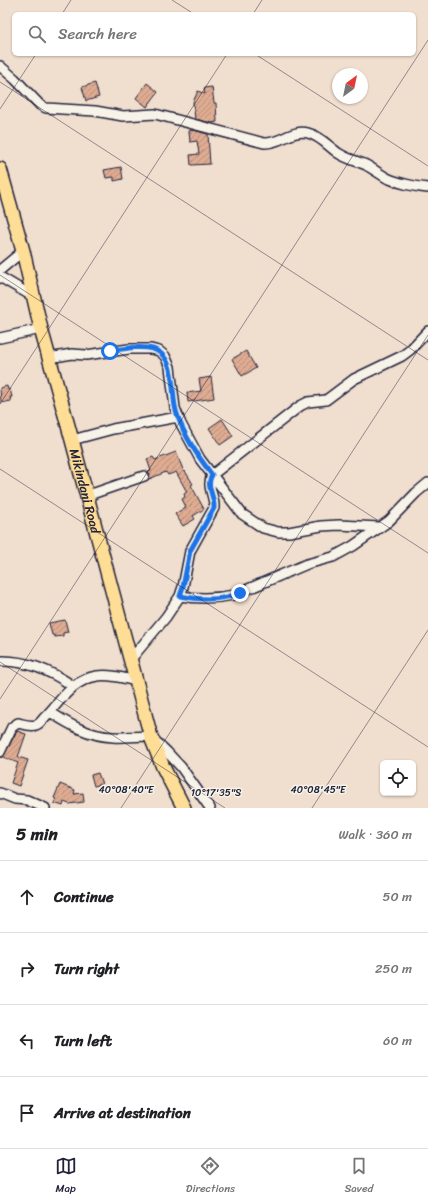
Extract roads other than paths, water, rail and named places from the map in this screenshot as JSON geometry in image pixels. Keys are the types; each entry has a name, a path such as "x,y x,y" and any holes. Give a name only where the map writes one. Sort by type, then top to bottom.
{"highway":[{"name":"Mikindani Road","path":"0,169 41,329 151,737 180,807"}],"street":[{"path":"0,66 15,78 40,105 46,108 95,111 123,116 155,114 264,143 273,143 296,133 307,132 329,144 341,155 365,165 389,179 414,187 428,188"},
{"path":"0,270 22,251"},
{"path":"0,277 34,297"},
{"path":"0,338 41,329"},
{"path":"131,659 180,596 190,551 214,508 214,500 209,486 212,475 300,406 308,402 326,400 354,379 402,356 410,350 428,331"},
{"path":"49,358 72,354 86,355 129,348 159,351 164,356 170,367 175,408 178,418 193,447 240,512 249,520 263,528 278,532 289,532 321,526 339,525 379,527"},
{"path":"72,440 113,429 178,418"},
{"path":"86,496 144,476"},
{"path":"180,596 204,599 234,596 307,564 333,557 353,546 389,521 428,483"},
{"path":"0,661 13,661 31,665 58,675 73,686"},
{"path":"0,752 14,724 18,723 28,726 35,726 39,724 67,692 78,683 97,676 118,677 136,681"},
{"path":"50,712 75,727 88,732 114,737 151,737 181,767 210,808"},
{"path":"0,793 15,799 27,800 45,808"}]}
